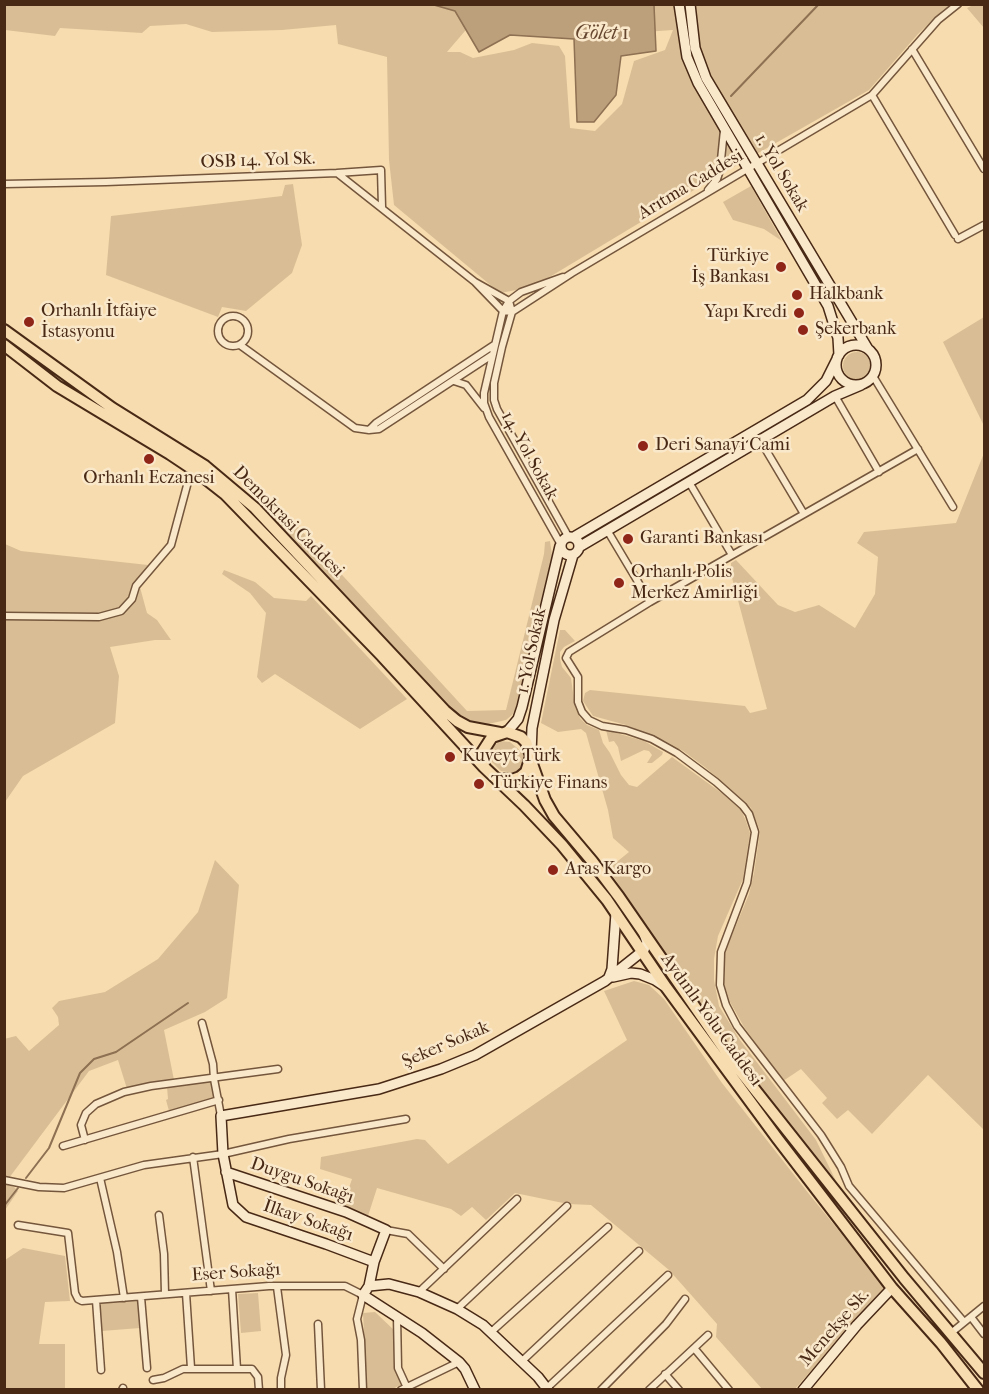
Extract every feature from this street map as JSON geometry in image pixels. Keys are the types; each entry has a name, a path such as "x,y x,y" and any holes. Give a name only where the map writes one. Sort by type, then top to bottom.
{"main road":[{"name":"1. Yol Sokak","path":"531,759 532,728 554,620 573,555 579,547 835,396 861,385 873,376 876,364 872,353 698,83 687,57 679,4"},
{"name":"1. Yol Sokak","path":"690,4 695,48 706,78 828,306 836,329 837,369 848,384 861,385"},
{"name":"Demokrasi Caddesi","path":"4,330 112,408 206,466 255,508 445,711 468,727 503,733"},
{"name":"Demokrasi Caddesi","path":"4,345 57,386 198,472 225,494 382,656 484,767"},
{"path":"566,541 807,400 826,381 843,350 855,345 868,349"},
{"path":"27,348 29,365"},
{"name":"1. Yol Sokak","path":"503,733 519,719 543,616 566,541"},
{"path":"566,541 578,541 579,547"},
{"path":"566,541 564,554 573,555"},
{"path":"543,616 554,620"},
{"path":"503,733 521,737 526,742 531,759 526,772 520,777 503,781 495,778 484,767 483,751 487,743 503,733"},
{"name":"Aydınlı Yolu Caddesi","path":"531,759 544,800 554,816 592,861 733,1062 904,1278 984,1373"},
{"name":"Aydınlı Yolu Caddesi","path":"495,778 562,845 616,913 638,955 669,991 777,1138 892,1288 978,1389"},
{"path":"605,981 611,974 616,913"},
{"path":"614,952 620,962 628,962 638,955 647,942 644,934"},
{"name":"Şeker Sokak","path":"221,1116 379,1089 441,1069 475,1055 605,981 638,955"},
{"path":"605,981 619,975 640,974 655,980 669,991"},
{"name":"Duygu Sokağı","path":"221,1116 226,1172 346,1212 386,1230"},
{"name":"İlkay Sokağı","path":"226,1172 233,1205 246,1217 374,1262"},
{"path":"363,1295 369,1286 374,1262 386,1230"},
{"path":"892,1288 904,1278"},
{"path":"369,1286 389,1284 419,1292 457,1309 490,1332 547,1389"},
{"name":"Menekşe Sk.","path":"803,1389 892,1288"},
{"name":"Eser Sokağı","path":"363,1295 397,1316 459,1362 475,1389"}],"street":[{"name":"Arıtma Caddesi","path":"572,273 872,95 938,20 958,4"},
{"path":"912,49 984,169"},
{"path":"872,95 956,237 984,225"},
{"path":"698,198 712,186 720,170 725,140 724,126"},
{"path":"337,173 381,170 382,207"},
{"name":"OSB 14. Yol Sk.","path":"4,184 337,173 475,282"},
{"path":"509,301 521,292 572,273"},
{"path":"475,282 503,311 512,312 572,273"},
{"path":"475,282 509,301 512,312"},
{"name":"14. Yol Sokak","path":"509,301 503,311 494,345 484,403 489,417 566,541"},
{"name":"14. Yol Sokak","path":"512,312 502,347 494,391 497,409 566,541"},
{"path":"240,345 248,333 246,323 237,317 227,317 219,324 219,338 226,345 240,345 356,428 369,430 379,429 502,347"},
{"path":"369,430 375,423 494,345 502,347"},
{"path":"873,376 953,507"},
{"path":"454,381 470,389 489,417"},
{"path":"835,396 879,472"},
{"path":"760,440 804,514"},
{"path":"918,449 650,602 568,652 566,658 578,677 578,702 582,712 589,720 602,726 626,730 652,739 677,753 716,782 749,814 755,832 747,883 721,952 720,985 726,1005 737,1026 821,1135 841,1167 849,1186 964,1322"},
{"path":"4,616 99,617 121,611 132,599 136,586 171,545 189,478 198,472"},
{"path":"689,482 732,555"},
{"path":"607,531 650,602"},
{"name":"Duygu Sokağı","path":"202,1023 213,1064 221,1116"},
{"path":"85,1140 81,1125 86,1113 96,1104 124,1092 151,1086 278,1069"},
{"path":"63,1146 219,1100"},
{"path":"4,1180 39,1187 64,1188 144,1165 223,1154 289,1139 406,1119"},
{"path":"193,1157 211,1291"},
{"path":"100,1178 117,1252 124,1298"},
{"path":"419,1292 517,1199"},
{"path":"457,1309 567,1206"},
{"path":"159,1215 164,1254 165,1294"},
{"path":"18,1225 68,1233 75,1293 82,1301 96,1300 101,1370"},
{"path":"490,1332 608,1227"},
{"path":"386,1230 408,1234 444,1269"},
{"path":"521,1362 639,1251"},
{"path":"547,1389 668,1275"},
{"name":"Eser Sokağı","path":"96,1300 277,1287 339,1286 363,1295"},
{"path":"277,1287 286,1355 281,1389"},
{"path":"232,1289 237,1369"},
{"path":"186,1293 191,1368"},
{"path":"363,1295 357,1319 361,1340 363,1389"},
{"path":"141,1297 147,1368"},
{"path":"601,1389 666,1324 685,1299"},
{"path":"951,1332 984,1306"},
{"path":"397,1316 398,1368 405,1388 459,1362"},
{"path":"971,1317 984,1334"},
{"path":"318,1324 321,1389"},
{"path":"649,1389 708,1335"},
{"path":"694,1348 729,1389"},
{"path":"153,1380 191,1368 254,1370 258,1377 259,1389"},
{"path":"665,1374 679,1389"}],"shaded area":[{"path":"5,5 477,5 483,10 447,52 460,52 473,58 514,50 532,43 559,46 565,56 570,128 595,131 622,104 634,61 665,50 673,30 644,32 648,5 951,5 918,34 869,90 709,181 533,287 500,293 394,205 389,160 387,57 338,44 336,25 282,30 212,32 186,24 150,26 142,33 60,28 55,36 5,30"},
{"path":"973,5 984,5 984,28 967,8"},
{"path":"293,184 302,245 292,273 246,311 222,307 218,317 106,275 111,216 282,196 285,185"},
{"path":"751,186 782,241 764,229 733,220 723,202"},
{"path":"984,317 984,426 943,342"},
{"path":"857,352 867,356 871,366 867,376 857,380 847,376 843,366 847,356"},
{"path":"984,453 984,1130 928,1075 872,1134 848,1110 837,1119 822,1103 827,1098 801,1069 783,1081 744,1027 730,1002 724,983 725,952 749,894 760,831 751,808 683,751 626,725 593,716 583,701 585,693 590,690 745,706 750,713 767,709 731,574 731,563 736,560 778,605 795,612 819,605 855,628 875,594 878,557 857,543 864,532 956,523"},
{"path":"277,504 467,711 506,710 545,542 550,541 552,555 512,715 506,720 484,725 461,719 266,511"},
{"path":"5,544 21,551 148,565 138,580 147,613 157,620 171,640 155,640 110,647 119,676 115,723 23,776 5,802"},
{"path":"224,570 255,582 274,598 306,601 311,596 407,699 360,729 275,674 262,683 257,677 266,613 250,593 222,574"},
{"path":"560,630 565,630 575,641 564,647 560,652 560,659 562,667 571,678 575,707 580,718 587,725 599,730 603,743 629,785 637,787 672,757 741,810 750,833 743,879 718,936 714,959 714,980 719,1006 740,1040 816,1140 836,1181 776,1108 722,1036 608,869 629,852 613,838 608,810 586,733 581,729 558,732 541,723"},
{"path":"606,730 644,741 663,752 662,755 652,763 647,763 652,755 649,751 644,750 621,761 618,747 614,741 609,742"},
{"path":"500,741 510,742 523,753 524,763 514,773 501,771 490,760 492,747"},
{"path":"215,860 239,885 227,998 205,1012 164,1030 174,1080 128,1092 118,1060 89,1071 9,1178 4,1176 4,1039 16,1036 29,1051 59,1025 58,1017 52,1008 59,1001 105,992 158,959 198,912"},
{"path":"634,981 649,985 664,999 722,1083 885,1287 795,1389 762,1389 716,1337 717,1324 669,1270 591,1205 568,1204 515,1193 486,1220 472,1207 461,1216 451,1209 377,1188 368,1216 342,1208 352,1179 320,1169 321,1157 417,1139 425,1140 448,1164 627,1040 604,991"},
{"path":"211,1081 214,1098 169,1111 166,1100 168,1099 167,1087"},
{"path":"5,1184 18,1191 5,1210"},
{"path":"23,1248 65,1256 70,1301 45,1302 39,1344 65,1344 65,1389 5,1389 5,1260"},
{"path":"258,1293 261,1331 241,1333 238,1294"},
{"path":"138,1300 140,1328 102,1331 100,1303"},
{"path":"375,1312 395,1331 395,1367 401,1385 392,1389 367,1389 363,1313"}],"water":[{"name":"Gölet 1","path":"434,5 654,5 656,51 621,56 616,95 594,122 577,122 574,39 510,35 479,52 455,11"}],"waterway":[{"path":"731,96 819,4"},
{"path":"26,1178 49,1148 80,1073 94,1059 116,1052 188,1003"},
{"path":"4,1206 18,1188"}],"place":[{"name":"Türkiye İş Bankası","path":"781,267"},
{"name":"Halkbank","path":"797,295"},
{"name":"Yapı Kredi","path":"799,313"},
{"name":"Orhanlı İtfaiye İstasyonu","path":"29,322"},
{"name":"Şekerbank","path":"803,330"},
{"name":"Deri Sanayi Cami","path":"643,446"},
{"name":"Orhanlı Eczanesi","path":"149,459"},
{"name":"Garanti Bankası","path":"628,539"},
{"name":"Orhanlı Polis Merkez Amirliği","path":"619,583"},
{"name":"Kuveyt Türk","path":"450,757"},
{"name":"Türkiye Finans","path":"479,784"},
{"name":"Aras Kargo","path":"553,870"}]}
